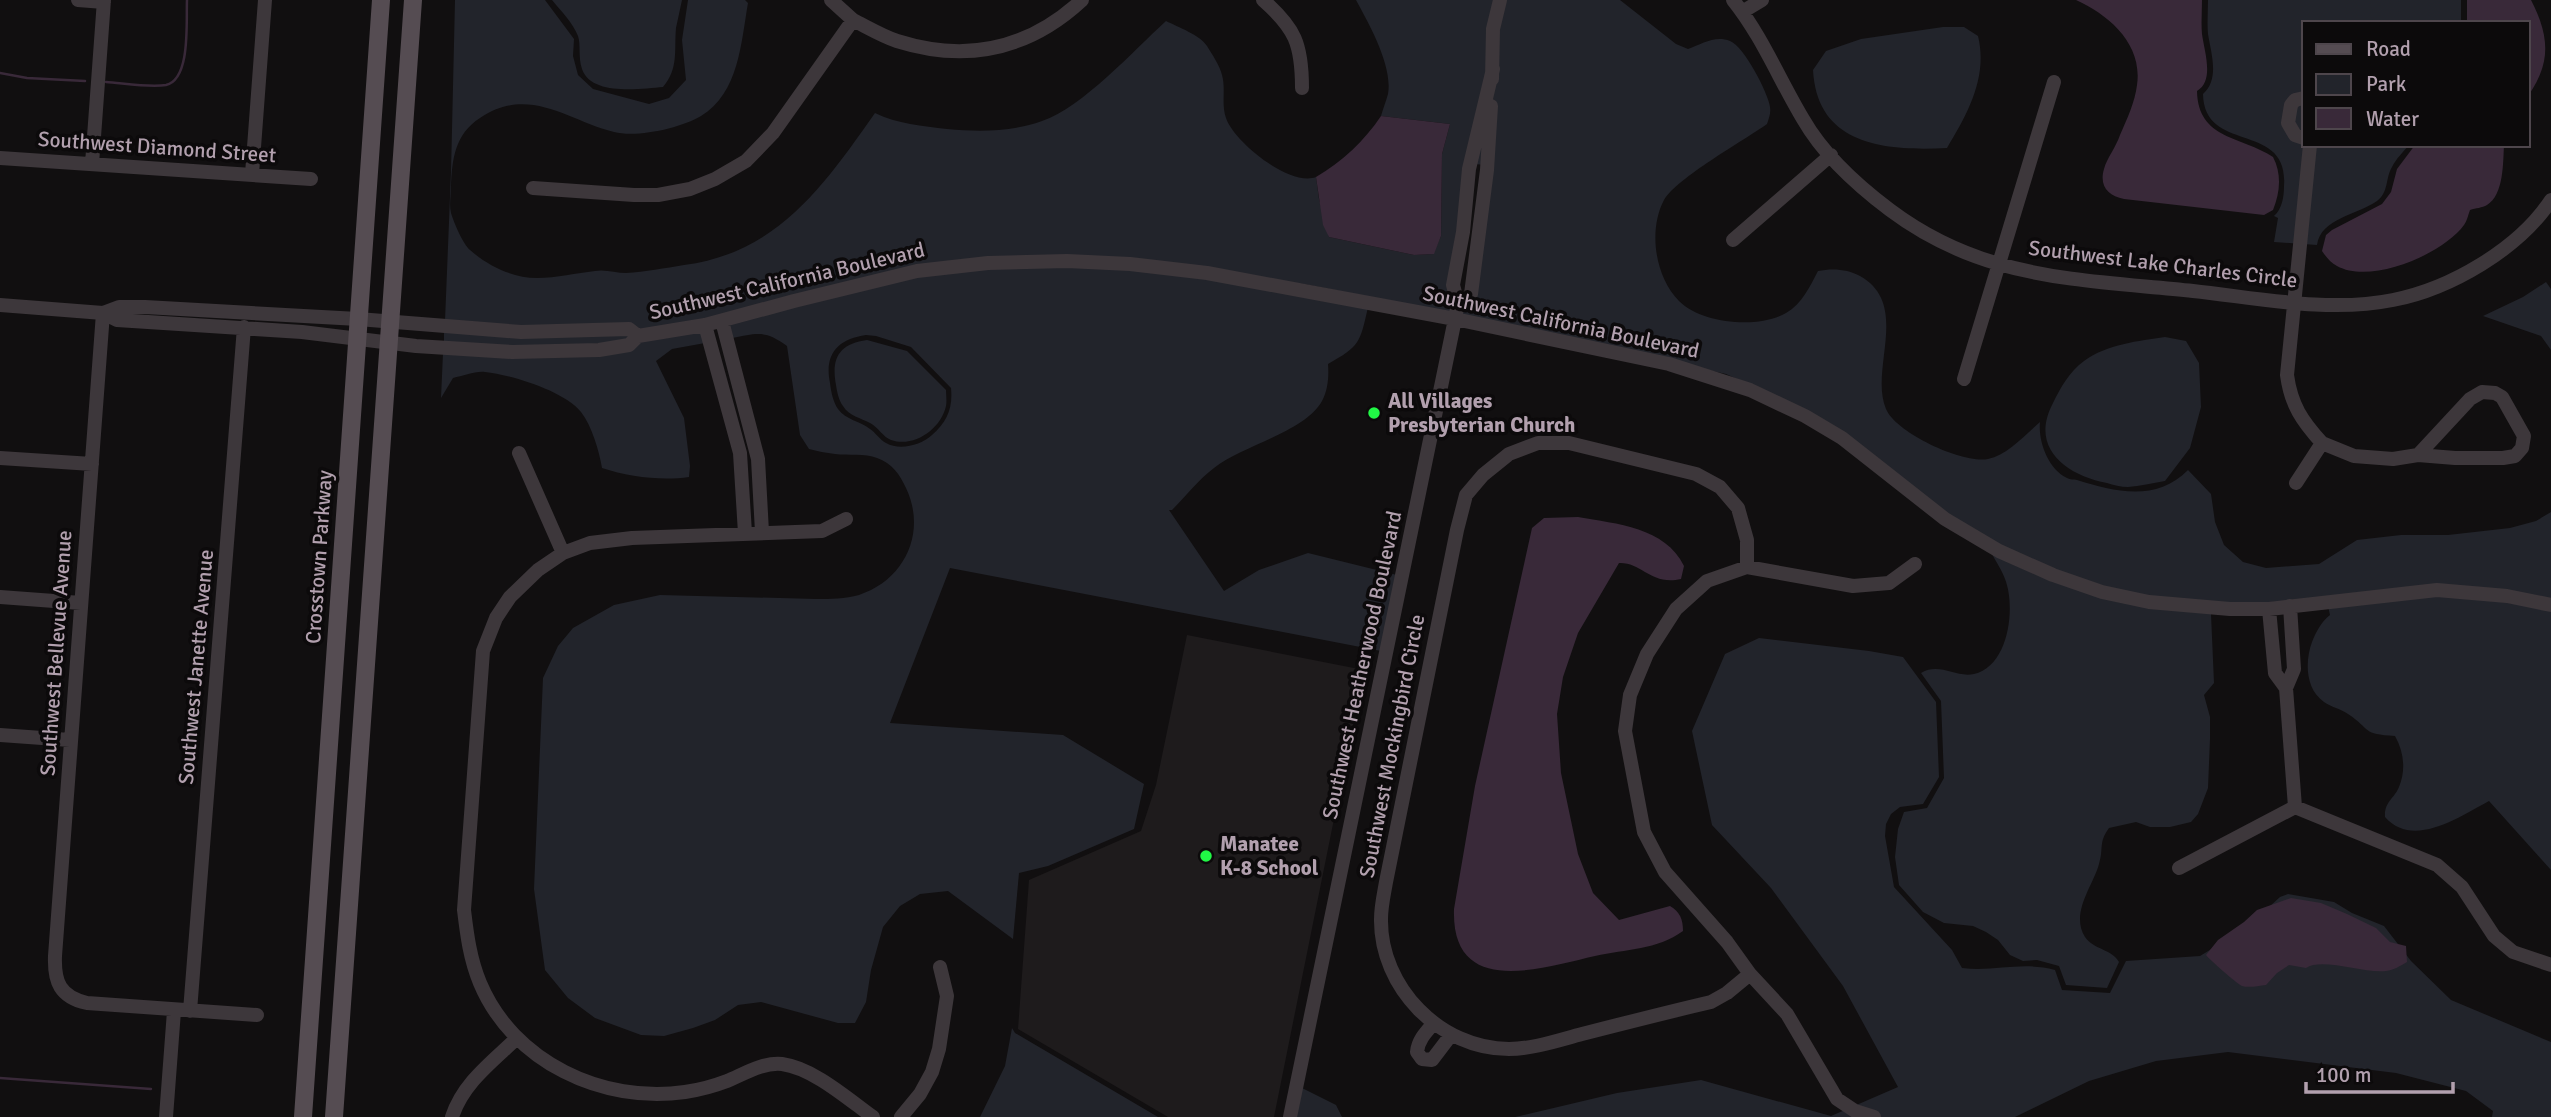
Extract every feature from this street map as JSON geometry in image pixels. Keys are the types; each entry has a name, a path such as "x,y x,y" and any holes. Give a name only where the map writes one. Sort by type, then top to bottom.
{"main road":[{"name":"Crosstown Parkway","path":"303,1117 381,0"},
{"path":"334,1117 413,0"}],"street":[{"path":"78,0 104,1 92,164"},
{"path":"252,174 265,0"},
{"path":"831,0 853,20 895,40 934,50 977,51 1010,45 1033,35 1062,19 1082,0"},
{"path":"1263,0 1289,25 1298,42 1302,88"},
{"name":"Southwest Heatherwood Boulevard","path":"1458,304 1471,294 1485,187 1493,29 1500,0"},
{"path":"1738,6 1762,0"},
{"name":"Southwest Lake Charles Circle","path":"1738,6 1772,60 1804,121 1830,155 1862,187 1922,231 1968,254 2000,264 2087,280 2345,306 2393,300 2424,292 2453,280 2488,260 2522,232 2551,200"},
{"path":"533,188 658,195 690,189 715,179 746,162 773,133 853,20"},
{"name":"Southwest Heatherwood Boulevard","path":"1290,1117 1455,320 1458,304 1453,285 1468,185 1493,69"},
{"path":"1964,379 2054,82"},
{"path":"2302,98 2295,100 2291,106 2288,123 2295,135 2302,137"},
{"path":"2310,147 2287,375 2289,391 2301,420 2322,443 2354,456 2393,459 2418,455 2455,458 2515,456 2522,448 2524,436 2502,397 2495,393 2482,392 2470,399 2418,455"},
{"path":"1733,240 1830,155"},
{"name":"Southwest Diamond Street","path":"0,158 311,179"},
{"path":"1468,185 1485,187"},
{"name":"Southwest California Boulevard","path":"0,304 103,313 117,320 244,327 512,352 599,350 629,345 638,336 705,325 917,271 988,263 1067,261 1130,264 1206,273 1455,320 1669,364 1750,390 1805,416 1842,438 1945,519 1999,551 2053,575 2102,592 2149,602 2199,608 2269,608 2437,590 2507,596 2551,605"},
{"name":"Southwest California Boulevard","path":"103,313 119,307 145,307 358,319 521,332 629,329 638,336"},
{"name":"Southwest Bellevue Avenue","path":"103,313 55,968 65,994 70,998 87,1003 174,1011"},
{"path":"722,321 758,460 762,532"},
{"path":"705,325 740,453 745,533"},
{"name":"Southwest Janette Avenue","path":"190,1012 244,327"},
{"name":"Southwest Mockingbird Circle","path":"1747,567 1747,540 1738,508 1720,487 1696,474 1569,443 1538,443 1509,454 1483,475 1466,495 1457,530 1394,841 1381,919 1385,952 1396,982 1417,1008 1451,1035 1487,1046 1509,1049 1541,1044 1711,1002 1727,993 1749,974"},
{"path":"2295,483 2322,443"},
{"path":"519,453 563,553"},
{"path":"0,458 92,464"},
{"path":"846,519 822,531 632,538 590,543 563,553 538,570 509,597 496,618 483,651 464,910 468,948 480,984 499,1017 517,1038 549,1065 588,1083 618,1091 655,1095 688,1091 724,1082 753,1069 780,1064 806,1071 873,1117"},
{"path":"1874,1117 1855,1111 1837,1099 1787,1014 1749,974 1727,942 1665,872 1644,832 1625,731 1630,695 1642,664 1675,609 1707,581 1747,567 1853,586 1889,583 1915,564"},
{"path":"0,597 81,603"},
{"path":"2290,606 2294,669 2286,688 2295,807"},
{"path":"2269,608 2275,673 2286,688"},
{"path":"0,735 70,740"},
{"path":"2179,868 2295,807 2437,864 2462,887 2494,936 2513,952 2551,965"},
{"path":"901,1117 920,1094 932,1072 939,1049 947,996 940,967"},
{"path":"166,1117 174,1011 257,1015"},
{"path":"1434,1023 1424,1034 1418,1048 1417,1052 1423,1059 1432,1060 1451,1035"},
{"path":"452,1117 462,1094 475,1077 517,1038"}],"shaded area":[{"name":"Manatee K-8 School","path":"1187,635 1364,670 1274,1117 1168,1117 1018,1029 1029,880 1141,831 1156,785"}],"green space":[{"path":"455,0 545,0 574,39 573,56 578,75 593,89 649,104 669,98 686,80 682,40 688,0 745,0 748,3 740,50 731,81 714,106 701,116 659,131 624,134 597,127 548,108 515,105 498,109 480,118 465,132 454,157 450,210 459,233 470,250 493,266 519,276 537,278 599,271 626,273 655,270 717,258 746,246 773,230 796,211 837,165 875,113 910,124 971,131 1030,125 1058,114 1091,91 1166,21 1204,42 1218,64 1224,86 1226,118 1240,139 1278,169 1305,178 1316,177 1329,237 1414,255 1433,254 1441,236 1442,154 1450,124 1381,116 1388,94 1387,71 1379,46 1356,0 1620,0 1676,44 1688,49 1719,39 1736,45 1765,91 1770,107 1767,124 1682,181 1664,200 1659,212 1655,239 1659,266 1671,291 1689,309 1731,322 1775,318 1797,305 1818,271 1834,269 1850,272 1875,288 1883,303 1886,338 1882,393 1886,409 1903,428 1931,445 1963,457 1988,459 2009,449 2040,422 2046,454 2054,468 2068,479 2121,491 2149,490 2163,487 2188,470 2211,494 2215,522 2224,545 2243,562 2266,568 2319,564 2357,540 2401,535 2448,535 2510,528 2536,521 2551,512 2551,600 2507,591 2230,604 2150,597 2104,587 2055,571 2002,547 1948,515 1748,384 1726,374 1462,316 1485,165 1475,164 1451,313 1304,284 988,258 703,320 640,331 445,321"},
{"path":"552,0 682,0 676,28 674,66 663,87 617,89 587,78 581,65 576,31"},
{"path":"2208,0 2461,0 2461,21 2302,21 2302,147 2407,147 2392,167 2381,197 2369,206 2332,223 2320,236 2317,245 2274,242 2278,218 2274,216 2281,206 2284,194 2282,166 2274,152 2261,144 2230,133 2217,125 2207,113 2203,94 2213,73 2208,34"},
{"path":"1943,27 1964,27 1978,36 1980,51 1974,94 1947,148 1879,145 1859,139 1841,129 1827,115 1817,95 1813,70 1826,51 1861,39"},
{"path":"1067,266 1130,269 1206,278 1368,307 1363,329 1353,348 1328,364 1326,392 1314,412 1288,430 1214,468 1169,510 1224,591 1259,570 1308,553 1397,575 1381,651 950,568 890,723 1063,735 1144,784 1134,829 1048,866 1019,873 1013,939 948,891 920,894 900,906 883,927 871,970 866,1002 855,1023 838,1023 761,1002 738,1005 715,1020 664,1036 641,1035 595,1018 568,998 545,970 534,889 543,678 558,646 573,628 614,605 660,595 838,598 859,595 889,578 908,552 914,521 912,505 901,479 887,463 872,456 809,449 800,435 787,346 773,337 761,334 732,338 729,324 918,276 989,268","holes":["866,335 911,347 951,388 950,408 945,420 922,442 904,447 886,443 866,426 841,413 836,406 829,373 831,356 848,340"]},
{"path":"2546,282 2551,289 2551,350 2541,336 2483,316 2523,297"},
{"path":"444,331 627,334 630,337 598,345 511,346 444,343"},
{"path":"701,331 705,343 672,349 656,361 684,418 689,477 646,477 602,468 594,439 581,412 563,397 523,380 485,372 473,373 453,378 441,398 443,353 641,341"},
{"path":"2165,337 2186,341 2199,363 2201,407 2190,448 2165,481 2133,487 2120,486 2092,479 2066,466 2049,446 2046,433 2047,419 2053,403 2070,375 2084,361 2103,351 2123,344"},
{"path":"867,340 907,351 946,390 943,414 939,422 925,435 909,441 891,440 873,425 848,412 842,404 835,375 836,360 850,345"},
{"path":"1992,554 2050,580 2211,614 2214,683 2204,695 2210,717 2208,788 2198,814 2191,822 2170,827 2150,827 2136,822 2109,828 2102,842 2099,864 2081,909 2081,928 2085,937 2093,945 2112,954 2119,962 2107,988 2066,985 2059,966 2037,960 2023,961 2010,955 1998,940 1986,932 1973,926 1944,923 1923,912 1899,885 1895,857 1898,829 1904,812 1927,808 1944,778 1941,701 1921,673 1935,669 1974,674 1986,669 1995,660 2007,634 2010,605 2005,579"},
{"path":"2438,595 2474,597 2551,610 2551,870 2489,801 2436,827 2409,830 2396,826 2385,817 2386,808 2399,787 2403,774 2402,755 2395,736 2368,730 2356,719 2324,702 2313,690 2308,674 2310,650 2319,627 2330,615 2328,606"},
{"path":"1759,638 1903,657 1936,702 1939,777 1923,804 1900,807 1891,814 1886,824 1885,836 1894,887 1952,950 1962,968 2043,967 2055,970 2062,990 2110,993 2126,961 2200,956 2246,928 2280,897 2288,894 2334,902 2352,913 2384,926 2411,961 2451,1000 2551,1042 2551,1117 2492,1117 2493,1111 2466,1091 2396,1073 2228,1052 2156,1061 2089,1081 2015,1117 1515,1117 1617,1093 1701,1080 1831,1116 1898,1087 1843,986 1771,888 1712,825 1692,731 1725,654"},
{"path":"1012,1028 1015,1033 1158,1117 980,1117 1005,1066"},
{"path":"1302,1088 1336,1105 1342,1117 1296,1117"}],"water":[{"path":"2076,0 2202,0 2202,34 2207,73 2206,80 2197,91 2199,107 2213,128 2273,157 2279,184 2273,210 2264,215 2124,199 2109,193 2104,185 2104,169 2133,104 2137,85 2135,57 2129,44 2111,23"},
{"path":"2467,0 2531,0 2542,26 2545,50 2541,72 2530,93 2530,21 2467,21"},
{"path":"1381,116 1450,124 1442,154 1441,236 1434,254 1414,255 1329,237 1323,225 1316,177 1352,150"},
{"path":"2414,147 2504,147 2502,178 2497,194 2485,206 2470,210 2464,225 2440,246 2424,256 2387,269 2351,271 2335,265 2322,251 2326,235 2382,204 2391,192 2397,169"},
{"path":"1578,517 1624,525 1652,535 1676,553 1684,566 1681,579 1671,580 1654,577 1634,566 1619,563 1578,633 1563,677 1557,714 1561,773 1578,854 1593,893 1619,920 1670,906 1680,916 1683,931 1663,942 1641,948 1550,966 1504,971 1483,967 1467,956 1457,937 1454,909 1475,786 1532,528 1544,518"},
{"path":"2291,898 2321,903 2376,928 2390,942 2406,946 2407,962 2386,971 2322,964 2306,968 2289,965 2266,985 2248,987 2234,981 2206,955 2218,940 2257,910"}],"waterway":[{"path":"106,82 152,86 166,85 174,81 180,72 186,48 187,0"},
{"path":"0,73 27,78 85,81"},
{"path":"0,1078 151,1089"}],"place":[{"name":"All Villages Presbyterian Church","path":"1374,413"},
{"name":"Manatee K-8 School","path":"1206,856"}]}
